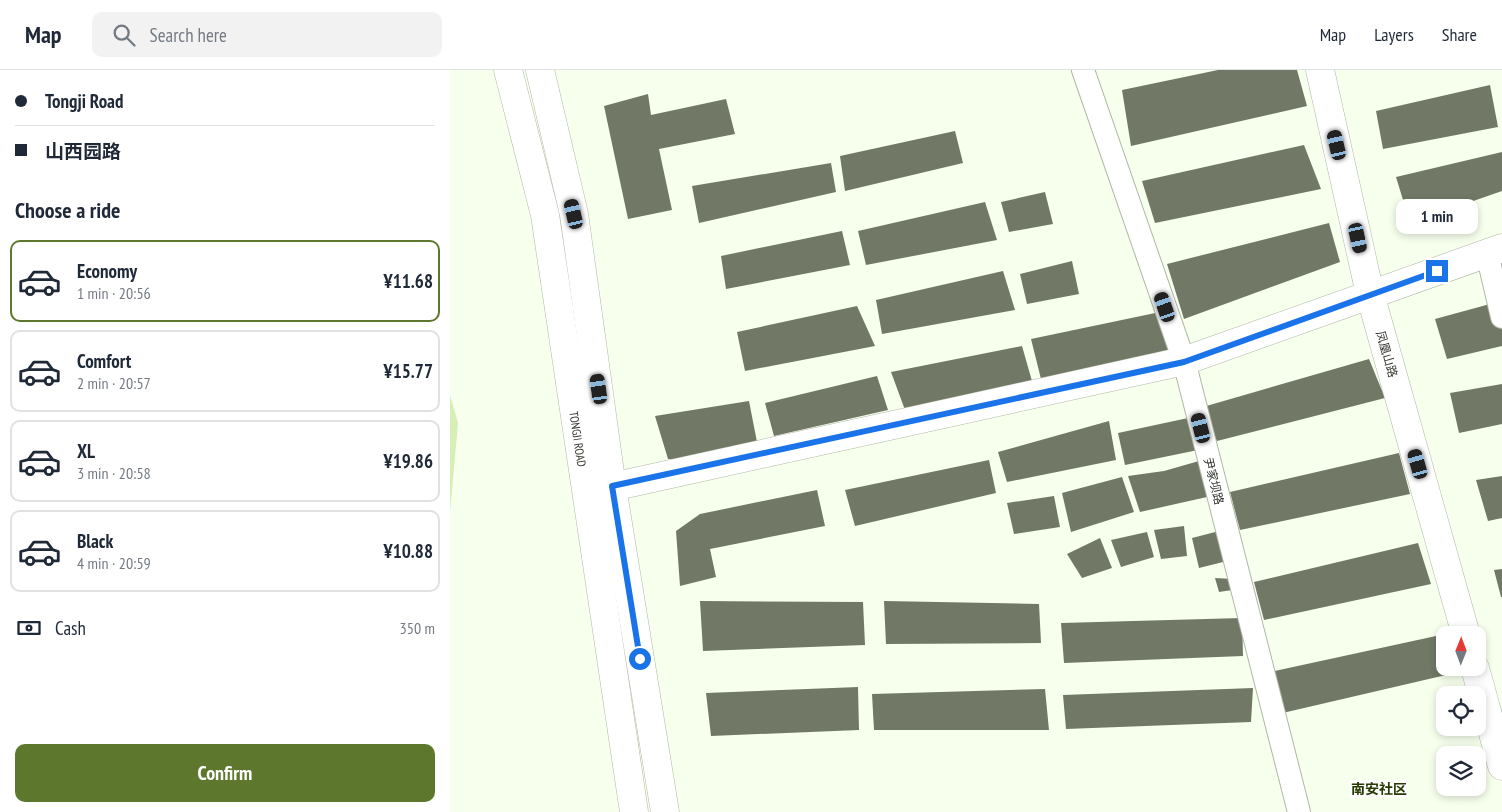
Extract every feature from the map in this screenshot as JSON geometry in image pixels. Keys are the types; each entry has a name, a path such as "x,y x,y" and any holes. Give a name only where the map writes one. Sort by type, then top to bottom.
{"street":[{"name":"TONGJI ROAD","path":"508,70 545,215 634,812"},
{"path":"540,70 574,214 612,486 665,812"},
{"name":"尹家坝路","path":"1083,70 1184,362 1299,812"},
{"name":"凤凰山路","path":"1320,70 1370,294 1463,626"},
{"path":"612,486 1184,362 1494,250 1502,316"},
{"path":"1477,676 1502,766"}],"green space":[{"path":"450,395 458,423 450,512"}],"building":[{"path":"1218,70 1297,70 1307,106 1131,146 1122,90"},
{"path":"1490,85 1498,127 1383,149 1376,111"},
{"path":"648,94 651,115 726,99 735,134 659,149 672,210 628,219 604,106"},
{"path":"955,131 963,163 845,191 840,156"},
{"path":"1304,145 1321,189 1155,223 1142,181"},
{"path":"1502,152 1502,191 1410,223 1396,177"},
{"path":"831,163 836,192 699,223 692,186"},
{"path":"1045,192 1053,224 1009,232 1001,202"},
{"path":"985,202 997,240 866,265 858,231"},
{"path":"1329,223 1340,262 1184,319 1167,264"},
{"path":"842,231 850,265 726,289 721,256"},
{"path":"1072,261 1079,294 1027,304 1020,274"},
{"path":"1003,271 1015,310 882,334 876,300"},
{"path":"1490,304 1502,330 1502,346 1447,359 1435,319"},
{"path":"857,306 875,346 745,371 737,332"},
{"path":"1160,312 1170,351 1041,379 1031,339"},
{"path":"1022,346 1032,381 905,410 891,372"},
{"path":"1369,359 1385,398 1217,441 1196,409"},
{"path":"877,376 888,410 774,436 765,403"},
{"path":"1502,384 1502,424 1459,433 1450,393"},
{"path":"749,401 757,442 682,459 668,459 655,416"},
{"path":"1188,418 1198,450 1125,465 1118,433"},
{"path":"1109,421 1116,460 1007,482 998,452"},
{"path":"1399,453 1410,494 1240,530 1230,492"},
{"path":"989,460 996,493 855,526 845,490"},
{"path":"1199,461 1207,497 1140,512 1128,476 1164,471"},
{"path":"1502,476 1502,518 1488,521 1476,480"},
{"path":"1122,477 1134,512 1071,532 1062,493"},
{"path":"817,490 825,526 710,549 716,577 680,586 676,531 700,514"},
{"path":"1054,496 1060,527 1014,534 1007,503"},
{"path":"1184,526 1187,556 1161,559 1154,530"},
{"path":"1219,531 1227,561 1199,568 1192,538"},
{"path":"1147,532 1154,557 1121,567 1111,540"},
{"path":"1100,538 1112,568 1082,578 1067,554"},
{"path":"1418,543 1431,584 1264,620 1254,582"},
{"path":"1502,569 1502,597 1501,597 1494,570"},
{"path":"1215,578 1233,579 1232,590 1219,592"},
{"path":"700,601 863,602 865,645 703,651"},
{"path":"884,601 1039,604 1041,643 886,644"},
{"path":"1242,618 1243,656 1064,663 1061,623"},
{"path":"1436,636 1436,676 1442,676 1274,715 1270,672"},
{"path":"858,687 859,730 711,736 706,693"},
{"path":"1253,688 1251,722 1066,729 1063,695"},
{"path":"1045,689 1049,730 874,730 872,694"}],"district":[{"name":"南安社区","path":"1379,789"}],"route":[{"path":"640,659 612,486 1184,362 1437,271"}]}
